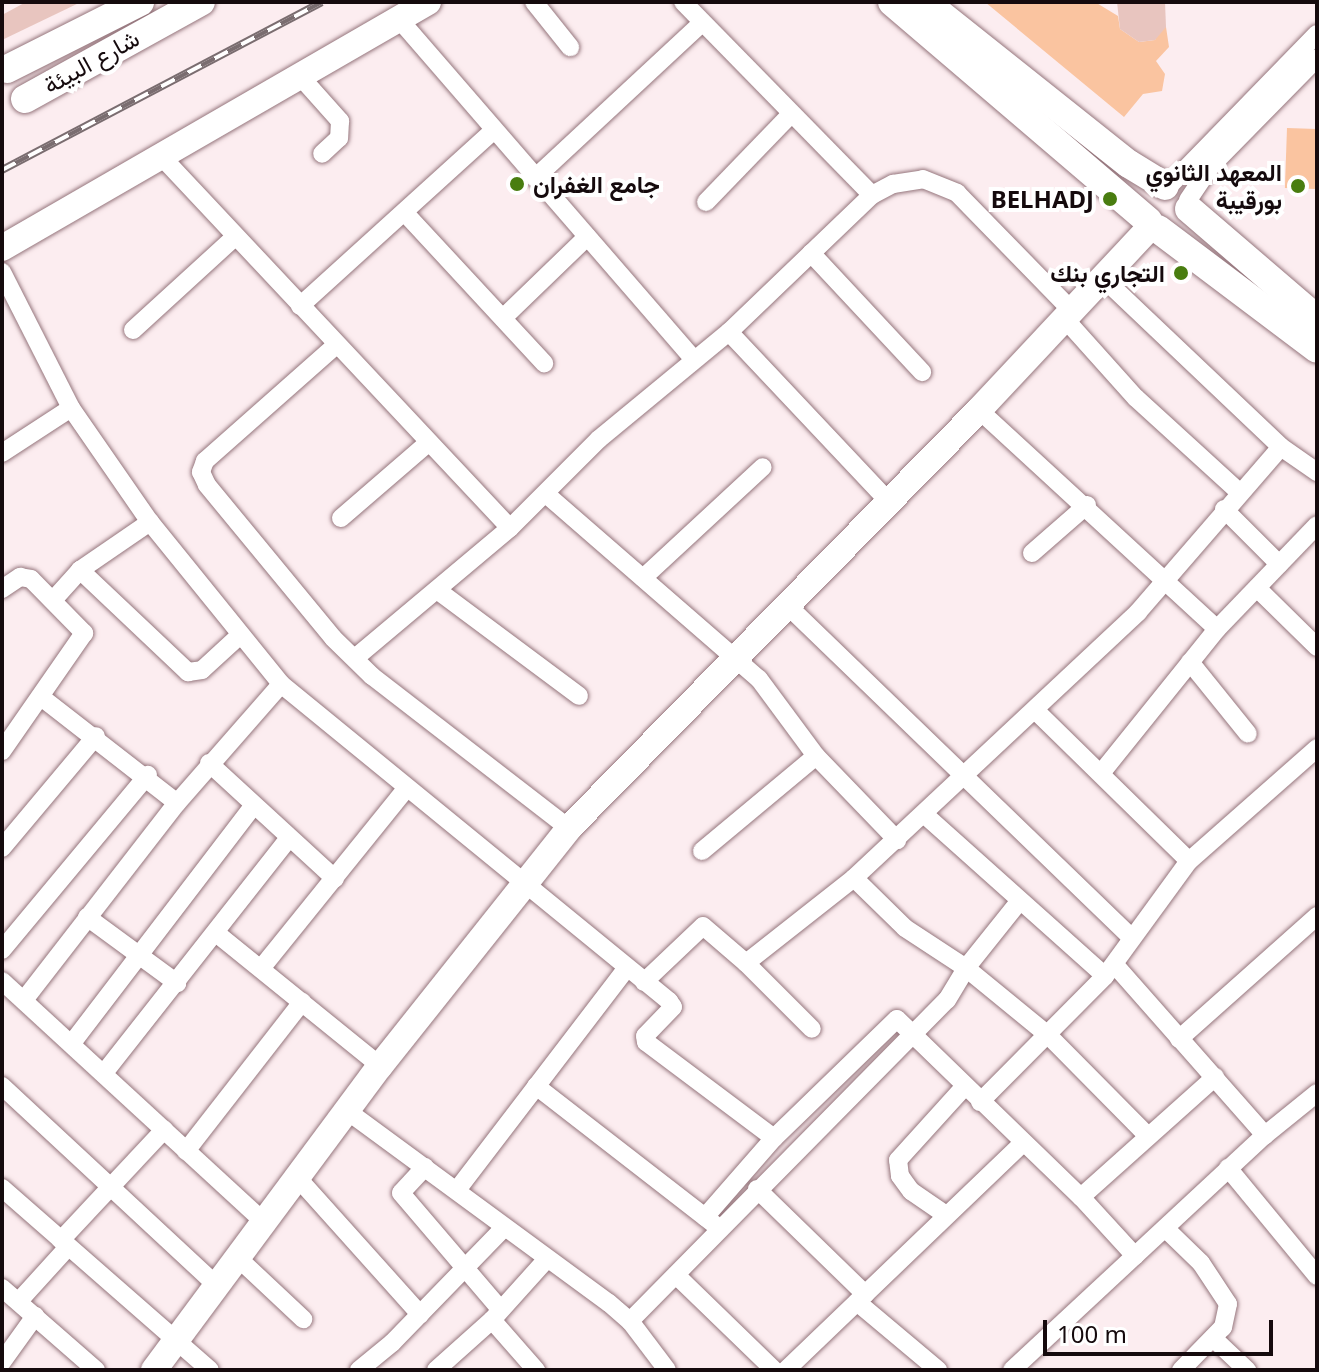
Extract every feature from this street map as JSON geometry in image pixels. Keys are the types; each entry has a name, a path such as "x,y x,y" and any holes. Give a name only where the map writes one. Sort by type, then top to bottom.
{"main road":[{"name":"شارع البيئة","path":"4,70 140,2"},
{"path":"892,2 1152,225 1317,349"},
{"path":"925,2 1129,164 1178,195 1317,319"},
{"name":"شارع البيئة","path":"11,105 190,5"},
{"path":"4,70 19,71 27,81 11,105"},
{"path":"1152,225 1179,227 1178,195"},
{"path":"1152,225 1145,201 1178,195"}],"street":[{"path":"2,248 428,2"},
{"path":"534,2 570,47"},
{"path":"683,2 790,115 872,195"},
{"path":"398,18 694,360"},
{"path":"535,178 701,24"},
{"path":"1178,195 1317,34"},
{"path":"1178,195 1211,166 1317,58"},
{"path":"299,75 340,121 339,138 322,154"},
{"path":"706,202 790,115"},
{"path":"300,306 493,131"},
{"path":"161,156 335,346 510,528"},
{"path":"355,658 510,528 599,439 729,332 872,195 911,180 945,186 1069,315 1136,398 1239,492"},
{"path":"405,213 544,363"},
{"path":"154,1370 346,1110 524,881 569,828 979,410 1152,225"},
{"path":"133,330 235,237"},
{"path":"503,318 587,237"},
{"path":"811,253 922,372"},
{"path":"2,272 71,408 150,522 281,684 406,789 524,881 625,970 673,1007 645,1036 646,1042 774,1138"},
{"path":"1103,278 1281,447 1317,472"},
{"path":"729,332 889,502"},
{"path":"335,346 205,461 201,472 333,638 569,828"},
{"path":"2,453 71,408"},
{"path":"979,410 1087,505 1217,629"},
{"path":"341,518 428,443"},
{"path":"746,963 854,878 1036,711 1164,580 1281,447"},
{"path":"643,578 763,467"},
{"path":"546,494 733,660 759,679 816,756 897,840"},
{"path":"1032,553 1087,505"},
{"path":"1224,509 1279,564"},
{"path":"55,598 80,570 150,522"},
{"path":"1102,772 1217,629 1317,525"},
{"path":"80,570 188,672 202,670 240,635"},
{"path":"2,589 25,576 55,598 84,633 2,751"},
{"path":"1257,588 1317,647"},
{"path":"437,590 579,696"},
{"path":"787,605 1132,938"},
{"path":"1190,662 1248,734"},
{"path":"24,1000 209,763 281,684"},
{"path":"41,697 148,775 177,803"},
{"path":"1036,711 1102,772 1189,861"},
{"path":"2,848 96,736"},
{"path":"980,1102 1049,1036 1110,970 1189,861 1316,750"},
{"path":"702,851 816,756"},
{"path":"209,763 288,839 335,879"},
{"path":"2,950 148,775"},
{"path":"263,966 406,789"},
{"path":"72,1043 253,806"},
{"path":"925,815 1018,903 1110,970 1215,1077 1265,1135"},
{"path":"104,1073 288,839"},
{"path":"854,878 905,928 966,968 1049,1036 1147,1135"},
{"path":"712,1222 757,1189 913,1036 960,985 966,968 1018,903"},
{"path":"1179,1039 1317,916"},
{"path":"87,917 177,983"},
{"path":"644,982 703,926 746,963 812,1029"},
{"path":"216,933 263,966 380,1066"},
{"path":"457,1190 625,970"},
{"path":"2,981 264,1222"},
{"path":"186,1151 302,1002"},
{"path":"630,1321 676,1275 774,1138 897,1019 1022,1144 1081,1197 1135,1256"},
{"path":"1081,1197 1215,1077"},
{"path":"2,1086 216,1285"},
{"path":"536,1086 712,1222"},
{"path":"946,1215 911,1191 900,1176 898,1160 965,1086"},
{"path":"1012,1370 1167,1230 1228,1168 1317,1093"},
{"path":"346,1110 630,1321 667,1370"},
{"path":"19,1301 112,1187 164,1130"},
{"path":"786,1370 1022,1144"},
{"path":"425,1167 401,1193 466,1270 536,1370"},
{"path":"1228,1168 1317,1276"},
{"path":"296,1176 420,1314"},
{"path":"2,1188 210,1370"},
{"path":"757,1189 861,1298 938,1370"},
{"path":"359,1370 466,1270 504,1228"},
{"path":"1167,1230 1201,1263 1228,1304 1226,1320 1181,1370"},
{"path":"237,1257 303,1319"},
{"path":"436,1370 496,1315 547,1259"},
{"path":"676,1275 774,1370"},
{"path":"2,1288 96,1370"},
{"path":"2,1362 35,1316"},
{"path":"1213,1338 1247,1370"}],"shaded area":[{"path":"985,2 1095,2 1118,16 1120,29 1139,42 1155,40 1159,28 1166,27 1169,47 1156,61 1165,74 1162,91 1143,94 1124,117"},
{"path":"1287,128 1317,129 1315,189 1285,188"}],"building":[{"path":"26,2 81,2 2,40 2,15"},
{"path":"1117,2 1165,2 1166,27 1155,40 1139,42 1120,29"}],"railway":[{"path":"2,170 322,2"}],"place":[{"name":"جامع الغفران","path":"517,184"},
{"name":"المعهد الثانوي بورقيبة","path":"1298,186"},
{"name":"BELHADJ","path":"1110,199"},
{"name":"التجاري بنك","path":"1181,273"}]}
